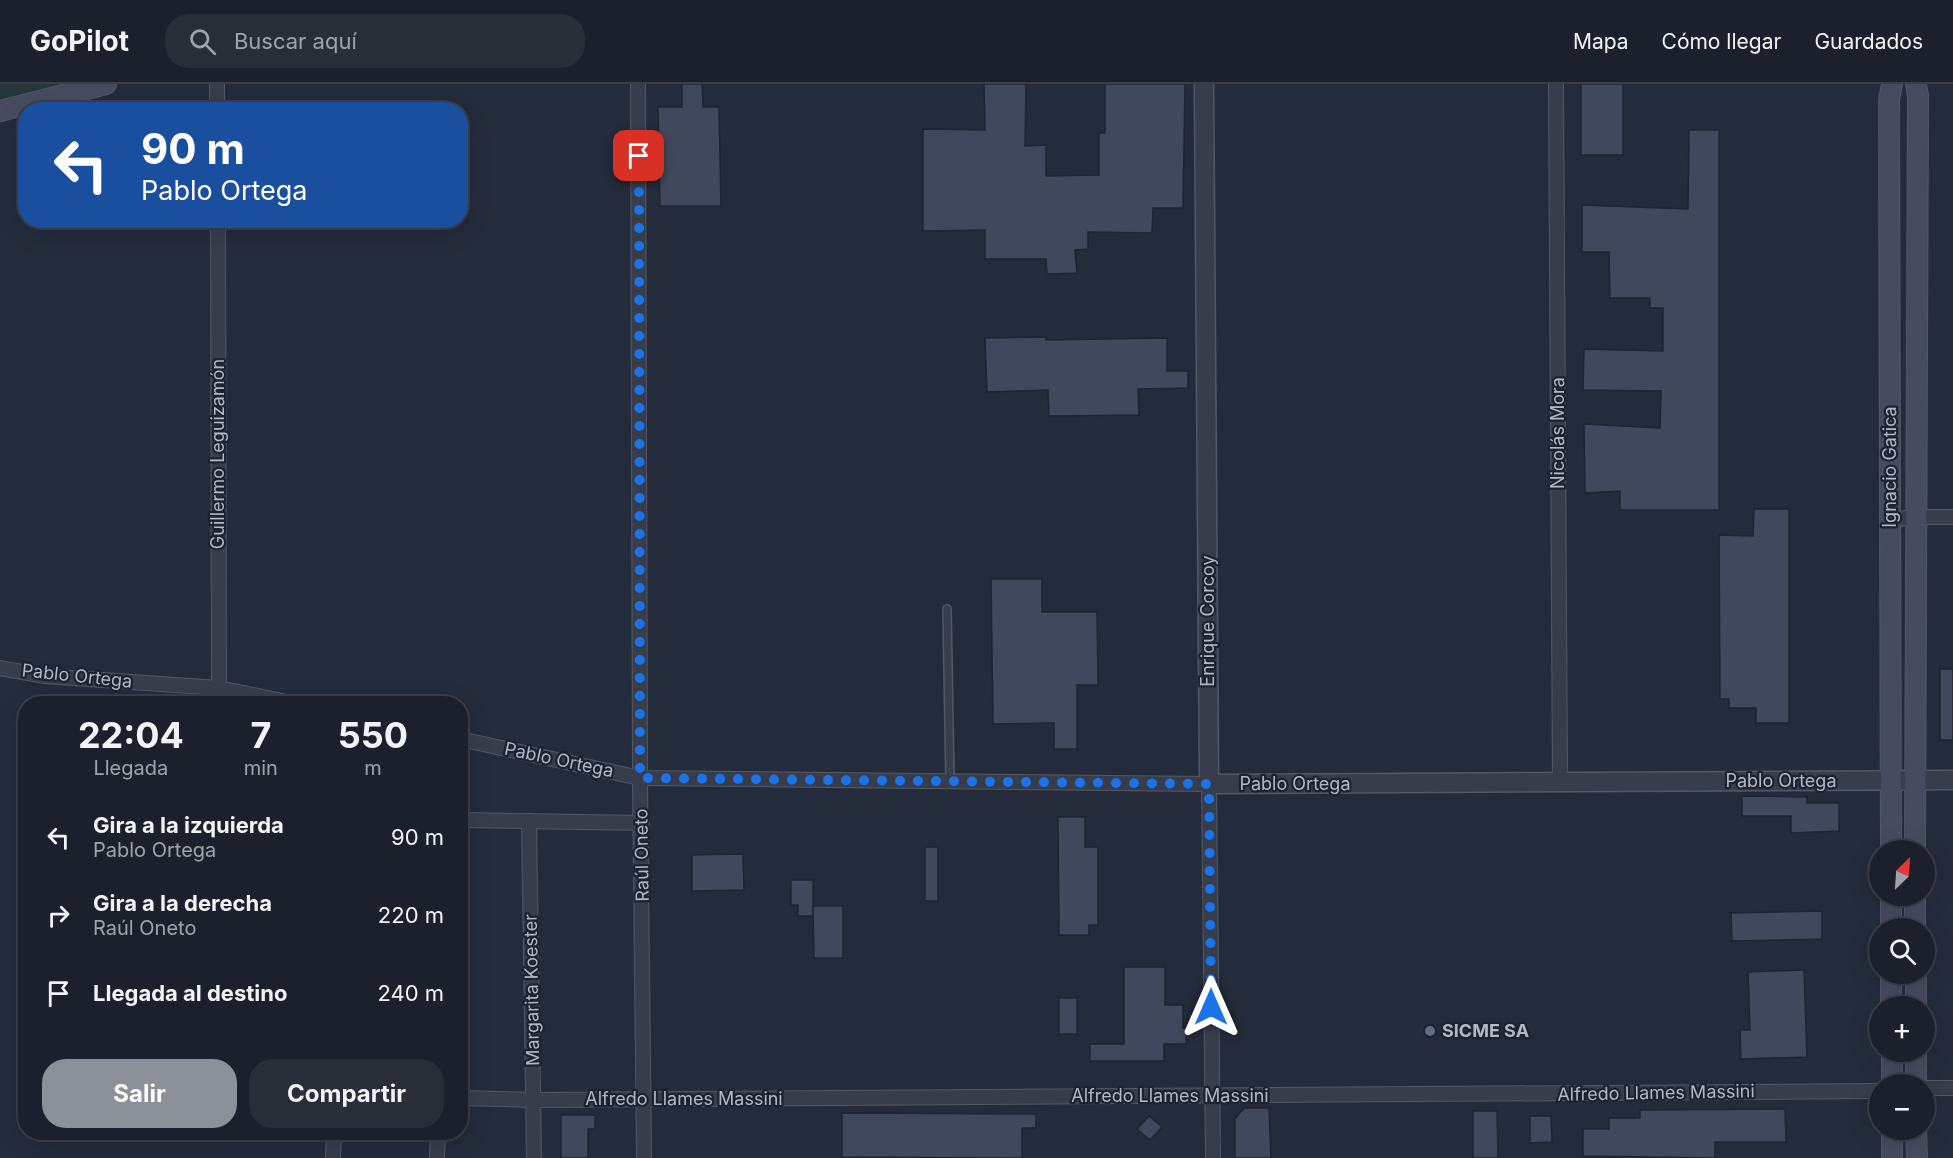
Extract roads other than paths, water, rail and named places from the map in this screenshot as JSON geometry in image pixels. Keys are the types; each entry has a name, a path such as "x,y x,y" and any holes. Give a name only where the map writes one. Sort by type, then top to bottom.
{"main road":[{"path":"35,102 106,84"},
{"name":"Ignacio Gatica","path":"1891,840 1889,100 1892,84"},
{"name":"Ignacio Gatica","path":"1915,840 1918,119 1916,84"},
{"path":"0,111 18,106"},
{"path":"1892,1140 1892,1158"},
{"path":"1916,1140 1917,1158"}],"street":[{"path":"217,84 217,102"},
{"name":"Raúl Oneto","path":"638,84 640,778 644,1158"},
{"name":"Enrique Corcoy","path":"1204,84 1213,1158"},
{"name":"Nicolás Mora","path":"1556,84 1560,782"},
{"name":"Guillermo Leguizamón","path":"218,228 219,688"},
{"path":"1890,520 1953,517"},
{"name":"Pablo Ortega","path":"0,668 44,676 219,688 258,696"},
{"name":"Pablo Ortega","path":"468,741 640,778 1209,784 1953,780"},
{"path":"468,820 642,823"},
{"name":"Margarita Koester","path":"529,821 534,1158"},
{"path":"1935,1088 1953,1088"},
{"name":"Alfredo Llames Massini","path":"468,1098 533,1100 1869,1090"},
{"path":"333,1158 334,1140"},
{"path":"437,1158 438,1140"}],"lane":[{"path":"947,609 951,781"}],"place":[{"name":"SICME SA","path":"1430,1031"}]}
